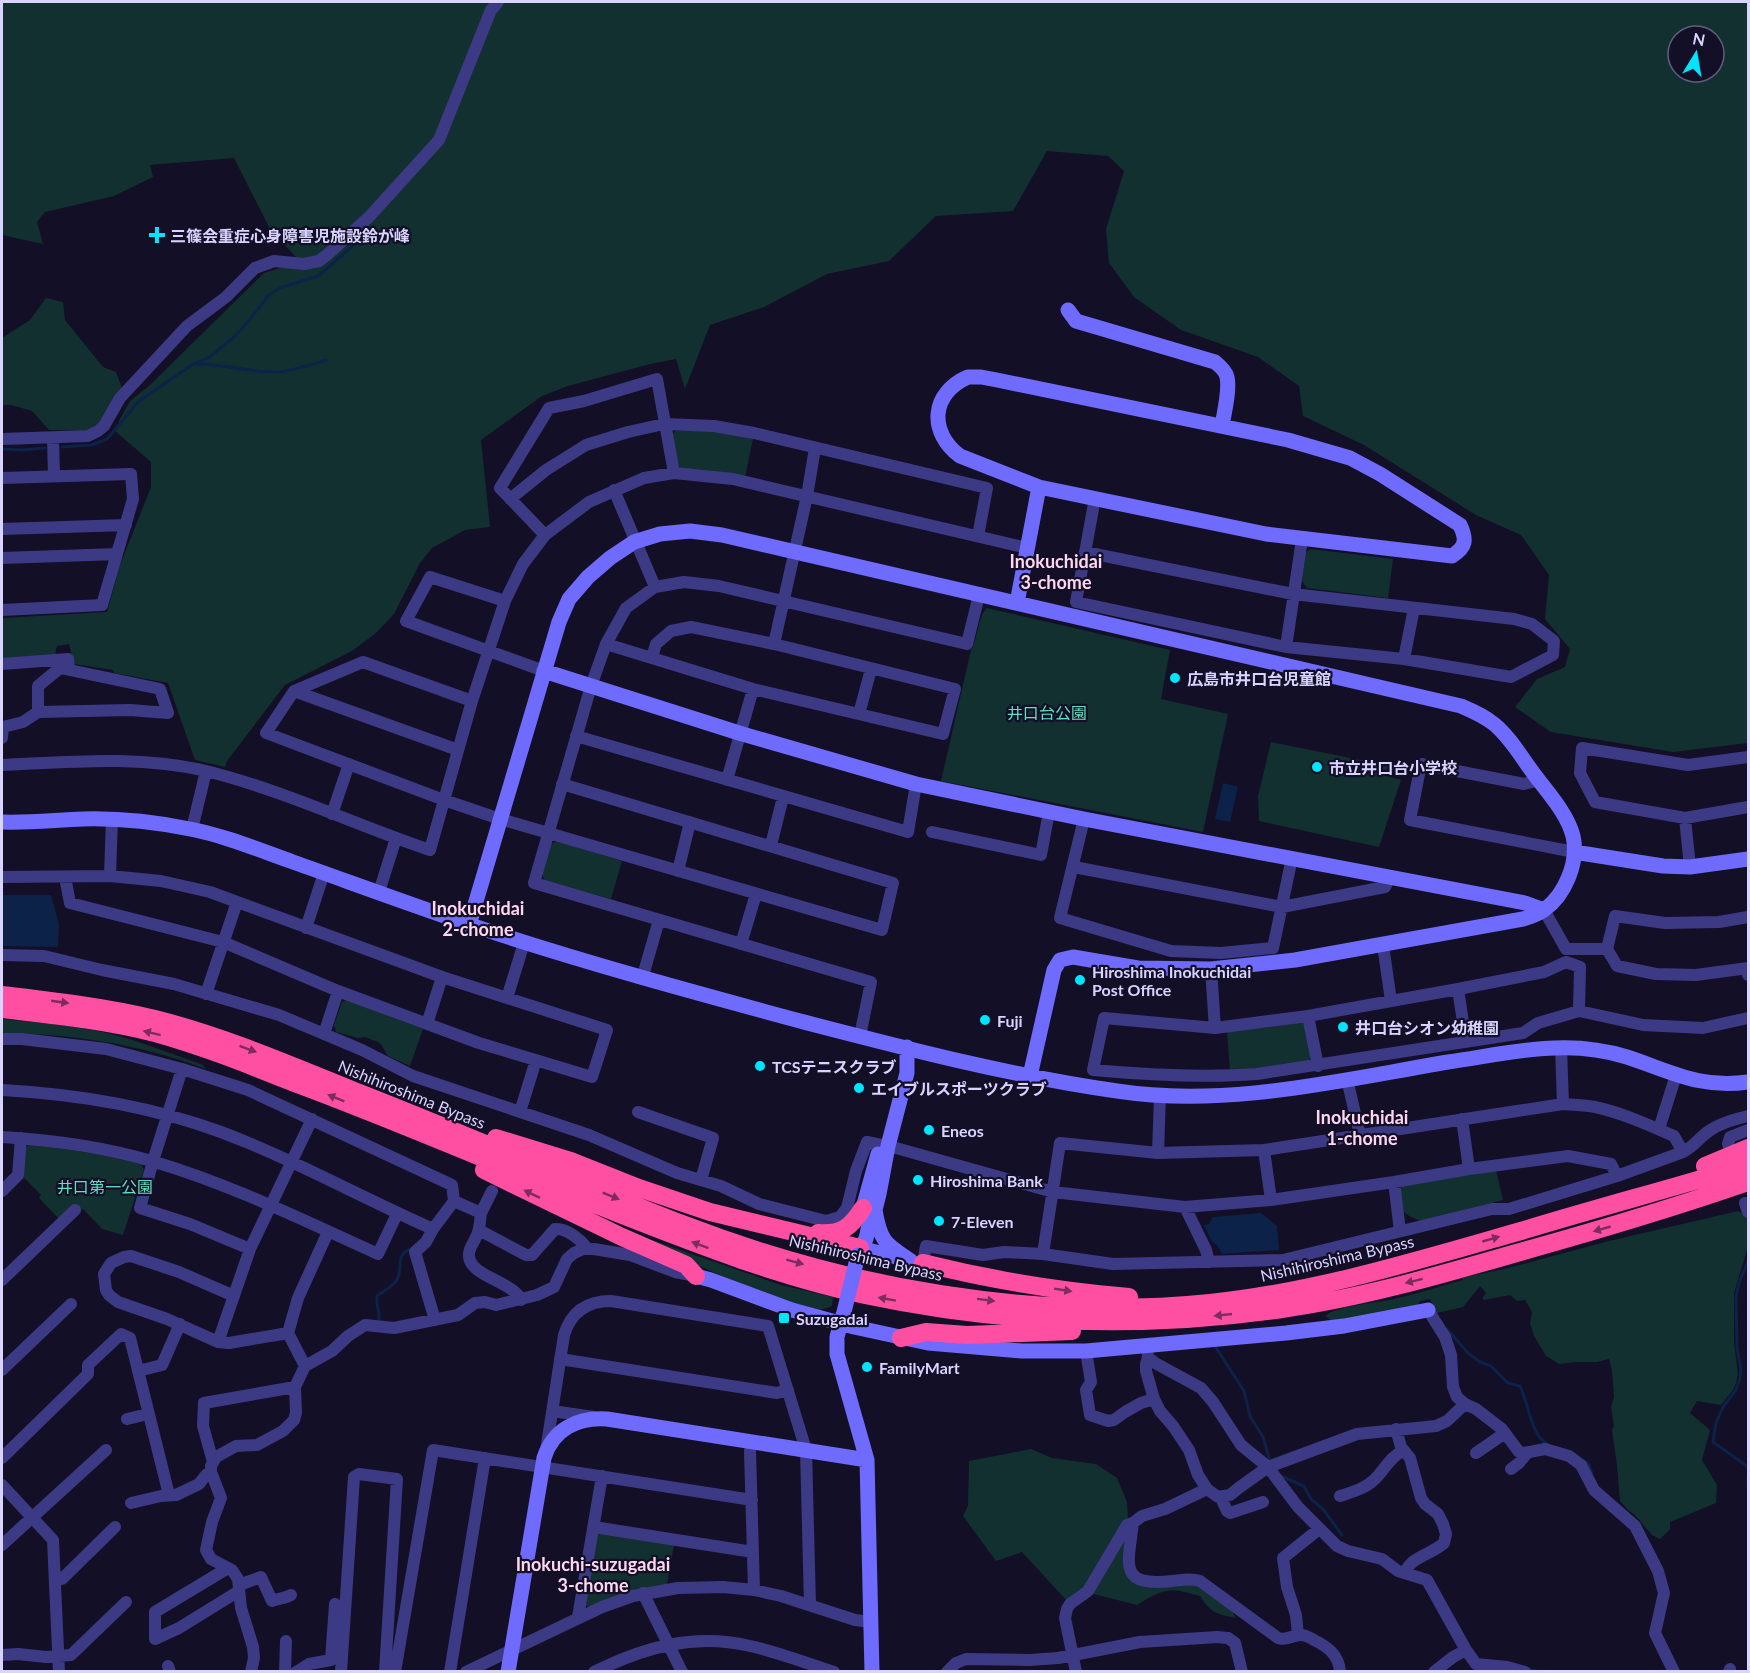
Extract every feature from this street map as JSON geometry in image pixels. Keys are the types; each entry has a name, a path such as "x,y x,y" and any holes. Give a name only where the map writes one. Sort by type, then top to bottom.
{"highway":[{"name":"Nishihiroshima Bypass","path":"2,995 66,1002 157,1019 254,1050 623,1215 722,1254 811,1282 866,1295 999,1316 1080,1321 1134,1321 1196,1318 1283,1309 1358,1295 1466,1268 1659,1213 1749,1182"},
{"name":"Nishihiroshima Bypass","path":"2,1010 105,1022 154,1033 474,1141 685,1225 790,1261 930,1293 987,1300 1072,1307 1146,1307 1198,1304 1292,1291 1462,1248 1749,1165"},
{"path":"396,1114 571,1161 639,1188 710,1212 787,1230 859,1252"},
{"path":"396,1114 450,1153 525,1191 686,1265 696,1276"},
{"path":"1580,1213 1636,1190 1718,1162 1740,1149"},
{"path":"1659,1213 1747,1204"},
{"path":"787,1230 837,1232 850,1225 869,1209"},
{"path":"917,1262 973,1276 1071,1292 1131,1298 1292,1291"},
{"path":"901,1338 926,1332 967,1335 1121,1329 1196,1318"}],"street":[{"path":"2,439 88,436 98,431 112,414 120,398 187,326 226,297 255,268 274,261 304,264 319,261 328,254 369,217 439,140 491,10 498,2"},
{"path":"1068,310 1076,321 1215,362 1227,376 1228,387 1222,426"},
{"path":"969,377 981,377 1288,440 1350,458 1460,525 1465,534 1464,543 1460,551 1452,556 1302,539 1266,534 1039,487 960,456 950,448 939,428 938,411 941,398 950,387 969,377"},
{"path":"545,535 500,488 549,408 584,401 657,379 674,473"},
{"path":"510,499 546,470 586,445 664,424 714,426 754,433 987,488 978,536"},
{"path":"52,438 54,476"},
{"path":"774,644 807,496 815,448"},
{"path":"2,765 102,760 169,765 206,771 269,790 430,850 472,701 505,601 523,564 545,535 589,502 644,478 674,473 732,479 1027,548"},
{"path":"2,478 131,474 133,499 102,605 2,610"},
{"path":"1017,603 1039,487"},
{"path":"614,490 634,542 655,587"},
{"path":"1085,552 1293,594 1514,619 1532,624 1554,642 1553,655 1511,677 1404,660 1286,647 1076,602 1085,552 1095,498"},
{"path":"2,529 126,525"},
{"path":"469,925 559,622 570,599 588,577 634,542 660,534 690,531 722,535 1461,706 1495,725 1539,780 1564,816 1573,836 1574,852 1570,873 1563,890 1544,910 1523,919 1295,960 1211,969 1138,968 1073,957 1060,960 1054,970 1030,1076"},
{"path":"1286,647 1302,539"},
{"path":"2,558 117,554"},
{"path":"505,601 430,577 406,621 544,671 916,784 1084,819 1525,903 1544,910 1566,949 1607,950"},
{"path":"860,1036 871,982 534,883 547,834 591,686 606,644 626,608 655,587 684,582 720,586 967,644 979,595"},
{"path":"1404,660 1414,608"},
{"path":"606,644 753,689 943,734 955,689 774,644 691,627 671,631 656,644 652,657"},
{"path":"2,664 68,659 69,669"},
{"path":"472,701 363,662 294,691 266,733 500,819 882,930 893,883 562,784"},
{"path":"2,738 3,727 23,722 38,712 130,710 168,712 160,689 60,668 38,686 38,712"},
{"path":"859,714 872,669"},
{"path":"727,780 753,689"},
{"path":"294,691 458,750"},
{"path":"576,736 908,832 916,784"},
{"path":"1749,757 1688,765 1582,748 1580,773 1595,802 1685,818 1749,807"},
{"path":"332,814 349,764"},
{"path":"1539,780 1524,784 1421,764 1410,820 1574,852 1663,866 1690,867 1749,859"},
{"path":"192,829 206,771"},
{"path":"771,845 783,797"},
{"path":"932,832 1041,855 1049,812"},
{"path":"1685,818 1690,867"},
{"path":"110,876 112,819"},
{"path":"2,822 112,819 192,829 237,841 469,925 642,979 860,1036 1030,1076 1121,1092 1160,1095 1243,1094 1529,1049 1561,1048 1597,1050 1624,1056 1703,1082 1726,1084 1749,1082"},
{"path":"1084,819 1060,918 1171,951 1221,953 1273,948 1292,858"},
{"path":"678,871 690,822"},
{"path":"379,892 396,838"},
{"path":"1074,867 1282,908 1385,887 1390,877"},
{"path":"306,928 324,873"},
{"path":"2,877 110,876 161,881 210,892 442,977 607,1030 592,1077 479,1043 338,992 223,942 70,903 65,877"},
{"path":"741,944 756,894"},
{"path":"206,994 237,902"},
{"path":"1749,917 1719,922 1665,923 1615,916 1607,950 1617,966 1656,974 1696,975 1748,968 1749,975"},
{"path":"642,979 659,920"},
{"path":"507,998 524,943"},
{"path":"1383,945 1391,1001"},
{"path":"2,955 44,956 174,984 279,1015 362,1050 413,1076 589,1135 677,1173 721,1186 759,1204 826,1221 840,1217 847,1208 856,1171 867,1142 1053,1192 1185,1207 1271,1200 1568,1156 1611,1164 1617,1176"},
{"path":"1579,1011 1580,967 1566,962 1544,972 1458,989 1308,1016 1215,1028 1104,1018 1093,1070 1146,1075 1218,1077 1257,1074 1522,1033 1538,1023 1579,1011 1642,1025 1703,1028 1749,1018"},
{"path":"1211,969 1215,1028"},
{"path":"427,1024 442,977"},
{"path":"1458,989 1466,1042"},
{"path":"324,1034 338,992"},
{"path":"1308,1016 1317,1066"},
{"path":"2,1039 22,1039 106,1049 182,1069 248,1090 452,1185 454,1201 426,1242 415,1252 435,1320"},
{"path":"872,1671 867,1460 837,1354 836,1342 859,1252 858,1237 863,1216 869,1209 884,1145 907,1073 907,1047"},
{"path":"1561,1048 1563,1104"},
{"path":"520,1112 536,1060"},
{"path":"182,1069 140,1208 190,1224 250,1249"},
{"path":"1659,1129 1677,1075"},
{"path":"1347,1079 1360,1135"},
{"path":"2,1090 108,1101 167,1115 221,1132 433,1229"},
{"path":"1158,1153 1160,1095"},
{"path":"1043,1254 1060,1143 1158,1153 1264,1150 1563,1104 1616,1112 1659,1129 1674,1136 1683,1152"},
{"path":"638,1112 713,1138 701,1180"},
{"path":"917,1262 926,1246 983,1255 1004,1252 1043,1254 1113,1263 1283,1260 1492,1209 1509,1209 1617,1176 1683,1152 1693,1147 1709,1131 1734,1119 1749,1116"},
{"path":"218,1342 250,1249 312,1119"},
{"path":"1462,1119 1468,1169"},
{"path":"1740,1149 1728,1144 1730,1137 1749,1130"},
{"path":"2,1137 77,1145 153,1161 210,1180 378,1254 397,1214"},
{"path":"2,1191 18,1175 21,1138"},
{"path":"1264,1150 1271,1200"},
{"path":"1394,1182 1400,1231"},
{"path":"492,1191 481,1213 479,1230 468,1254 477,1270 508,1287 521,1300"},
{"path":"454,1201 481,1213"},
{"path":"1185,1207 1206,1250 1209,1262"},
{"path":"869,1209 884,1242 917,1262"},
{"path":"2,1280 75,1210"},
{"path":"479,1230 526,1255 532,1255 555,1229 559,1228 581,1241 588,1249"},
{"path":"305,1366 288,1333 298,1298 328,1232"},
{"path":"131,1503 176,1495 199,1484 212,1467 216,1457 228,1449 240,1445 257,1444 274,1437 292,1423 296,1413 295,1387 305,1366 332,1352 348,1336 365,1325 394,1328 461,1314 475,1303 485,1302 496,1305 521,1300 554,1287 567,1259 578,1251 588,1249 630,1255 675,1272 711,1280 792,1310 843,1318 901,1338 980,1349 1043,1352 1148,1351 1321,1330 1428,1310 1445,1337 1452,1361 1454,1392 1457,1397 1482,1413 1505,1433 1516,1450 1521,1453 1539,1449 1552,1450 1576,1460 1585,1470 1594,1490 1638,1531 1660,1578 1664,1595 1655,1633 1674,1671"},
{"path":"859,1252 917,1262"},
{"path":"234,1296 179,1272 138,1258 124,1257 111,1263 104,1274 106,1290 118,1302 180,1324 218,1342 229,1343 288,1333"},
{"path":"508,1671 566,1327 575,1313 589,1304 611,1301 768,1326 806,1450 810,1605"},
{"path":"2,1370 71,1304"},
{"path":"138,1371 162,1365 180,1324"},
{"path":"2,1458 88,1374 88,1365 121,1334 130,1338 169,1495"},
{"path":"1086,1351 1091,1382 1086,1390 1090,1415 1108,1421 1114,1420 1141,1403 1154,1399"},
{"path":"1148,1351 1146,1371 1154,1399 1160,1411 1189,1450 1206,1489 1221,1498 1233,1494 1271,1466 1357,1434 1440,1425 1465,1404"},
{"path":"1148,1351 1155,1363 1201,1388 1241,1445 1271,1466 1298,1507 1337,1546 1382,1559 1398,1570 1424,1578 1476,1664 1525,1671"},
{"path":"560,1359 777,1394 788,1390"},
{"path":"251,1671 254,1658 253,1647 241,1608 236,1575 211,1559 206,1550 209,1533 221,1498 203,1426 204,1403 295,1387"},
{"path":"552,1411 867,1460"},
{"path":"127,1419 148,1414"},
{"path":"544,1463 551,1443 566,1427 583,1420 607,1419"},
{"path":"1396,1430 1399,1443 1410,1458 1421,1498 1438,1514 1446,1534 1444,1544 1411,1562 1405,1573"},
{"path":"1476,1453 1505,1433"},
{"path":"752,1442 750,1451 754,1590"},
{"path":"2,1545 106,1450"},
{"path":"395,1671 433,1450 485,1458 544,1463 602,1476 752,1500"},
{"path":"1340,1496 1360,1489 1374,1480 1397,1454 1403,1451"},
{"path":"1511,1468 1519,1463 1528,1452"},
{"path":"450,1671 485,1458"},
{"path":"341,1671 354,1478 359,1473 397,1479 385,1671"},
{"path":"578,1617 602,1476"},
{"path":"2,1485 53,1540 59,1671"},
{"path":"1076,1671 1065,1618 1070,1604 1088,1591 1127,1525 1142,1516 1165,1509 1206,1489"},
{"path":"1221,1498 1230,1512 1263,1502"},
{"path":"1133,1523 1129,1565 1136,1579 1148,1582 1190,1579 1200,1581 1278,1638 1287,1640 1304,1635 1331,1650 1339,1664 1340,1671"},
{"path":"55,1579 62,1579 115,1527"},
{"path":"594,1527 753,1552"},
{"path":"1298,1635 1296,1615 1287,1587 1283,1558 1319,1529"},
{"path":"228,1568 155,1612 155,1639 179,1628 261,1576 272,1601 291,1595"},
{"path":"466,1671 621,1599 678,1588 723,1587 754,1590 781,1596 855,1620 870,1622"},
{"path":"643,1593 682,1671"},
{"path":"2,1655 46,1657 71,1655 126,1602"},
{"path":"296,1671 309,1664 331,1660 335,1604"},
{"path":"947,1671 956,1663 966,1659 1030,1660 1073,1656 1140,1642 1222,1637 1231,1639 1235,1643 1242,1671"},
{"path":"285,1671 286,1641"},
{"path":"594,1671 642,1650 668,1644 702,1641 739,1644 762,1649 834,1671"},
{"path":"1434,1671 1466,1650"}],"green space":[{"path":"2,2 1748,2 1748,743 1673,752 1551,732 1515,707 1537,679 1565,667 1570,649 1545,619 1549,575 1521,535 1476,515 1364,445 1303,416 1299,386 1258,357 1181,330 1134,297 1109,263 1106,229 1124,171 1108,156 1047,151 1013,211 936,216 889,261 827,274 764,307 710,325 685,389 676,359 568,386 542,396 481,440 490,527 465,530 432,548 420,563 394,614 376,633 352,651 285,685 227,761 225,767 195,760 168,683 114,673 113,670 74,664 69,644 57,646 55,655 2,659 2,618 107,612 120,565 151,487 151,462 114,430 130,401 150,385 264,273 280,268 305,267 270,229 234,158 150,165 153,177 114,196 45,212 37,222 43,244 2,235"},
{"path":"46,298 63,302 65,320 103,367 116,372 122,388 101,423 87,430 49,430 32,411 2,405 2,338 30,320"},
{"path":"675,431 717,431 753,439 745,477 705,470 682,469 677,465 672,435"},
{"path":"1311,549 1393,559 1388,598 1307,588 1302,581 1306,552"},
{"name":"井口台公園","path":"987,608 1170,650 1161,699 1228,714 1203,832 941,781 971,650 982,616"},
{"path":"1271,742 1390,766 1388,776 1401,780 1379,847 1259,821 1258,796"},
{"path":"557,841 622,861 611,899 545,881 542,874 551,844"},
{"path":"347,1000 423,1029 410,1066 388,1056 380,1043 365,1037 358,1038 336,1032 334,1025 342,1002"},
{"path":"2,1019 107,1033 168,1052 203,1065 206,1069 156,1053 106,1042 2,1033"},
{"path":"1302,1022 1307,1026 1311,1057 1307,1063 1230,1071 1227,1031"},
{"name":"井口第一公園","path":"30,1144 141,1164 144,1170 123,1235 102,1229 83,1209 59,1219 39,1198 41,1195 22,1176 24,1149"},
{"path":"1496,1170 1503,1200 1422,1221 1405,1213 1400,1205 1401,1186"},
{"path":"1738,1211 1748,1217 1748,1247 1734,1293 1734,1342 1738,1374 1736,1383 1721,1405 1697,1401 1690,1413 1710,1430 1702,1460 1717,1485 1716,1503 1670,1522 1670,1529 1660,1539 1652,1535 1620,1501 1612,1430 1614,1426 1611,1407 1614,1397 1609,1359 1559,1364 1546,1356 1534,1336 1530,1323 1532,1312 1525,1300 1517,1301 1510,1295 1484,1300 1482,1298 1486,1293 1480,1286 1463,1307 1437,1313 1430,1299 1420,1301 1417,1306 1335,1323 1325,1316 1344,1308 1404,1297 1463,1280 1462,1278"},
{"path":"649,1239 781,1285 833,1297 832,1306 820,1310 750,1288 695,1264"},
{"path":"1031,1449 1052,1458 1096,1464 1117,1478 1127,1502 1128,1519 1086,1587 1067,1601 1022,1552 996,1561 963,1516 968,1506 969,1461"},
{"path":"1129,1526 1128,1574 1190,1581 1229,1606 1236,1618 1215,1612 1200,1596 1181,1591 1161,1592 1137,1605 1090,1593"},
{"path":"601,1533 674,1545 667,1585 590,1608 584,1604 596,1537"}],"water":[{"path":"1223,783 1238,787 1230,822 1215,819"},
{"path":"2,895 51,895 59,924 58,947 2,946"},
{"path":"1261,1213 1277,1226 1279,1250 1222,1254 1217,1245 1212,1242 1204,1225 1209,1224 1213,1217"}],"waterway":[{"path":"62,447 92,445 107,439 139,401 192,365 208,358 234,337 269,295 280,288 318,276 370,231"},
{"path":"196,364 276,372 326,360"},
{"path":"2,449 45,448"},
{"path":"378,1322 377,1296 396,1281 400,1272 402,1255 411,1249"},
{"path":"1748,1261 1736,1296 1740,1378 1736,1390 1723,1407 1716,1423 1713,1442 1748,1467"},
{"path":"1447,1329 1467,1352 1480,1362 1491,1366 1508,1383 1520,1386 1537,1433 1547,1444"},
{"path":"1215,1346 1244,1391 1250,1416 1263,1437 1270,1462"},
{"path":"1585,1461 1592,1474"},
{"path":"1281,1476 1304,1486 1311,1499 1323,1509 1342,1535"},
{"path":"1748,1476 1748,1488"},
{"path":"1528,1669 1541,1672"}],"place":[{"name":"三篠会重症心身障害児施設鈴が峰","path":"157,235"},
{"name":"広島市井口台児童館","path":"1175,678"},
{"name":"市立井口台小学校","path":"1317,767"},
{"name":"Hiroshima Inokuchidai Post Office","path":"1080,980"},
{"name":"Fuji","path":"985,1020"},
{"name":"井口台シオン幼稚園","path":"1343,1027"},
{"name":"TCSテニスクラブ","path":"760,1066"},
{"name":"エイブルスポーツクラブ","path":"859,1088"},
{"name":"Eneos","path":"929,1130"},
{"name":"Hiroshima Bank","path":"918,1180"},
{"name":"7-Eleven","path":"939,1221"},
{"name":"Suzugadai","path":"784,1318"},
{"name":"FamilyMart","path":"867,1367"}],"district":[{"name":"Inokuchidai 3-chome","path":"1056,571"},
{"name":"Inokuchidai 2-chome","path":"478,918"},
{"name":"Inokuchidai 1-chome","path":"1362,1127"},
{"name":"Inokuchi-suzugadai 3-chome","path":"593,1574"}]}
